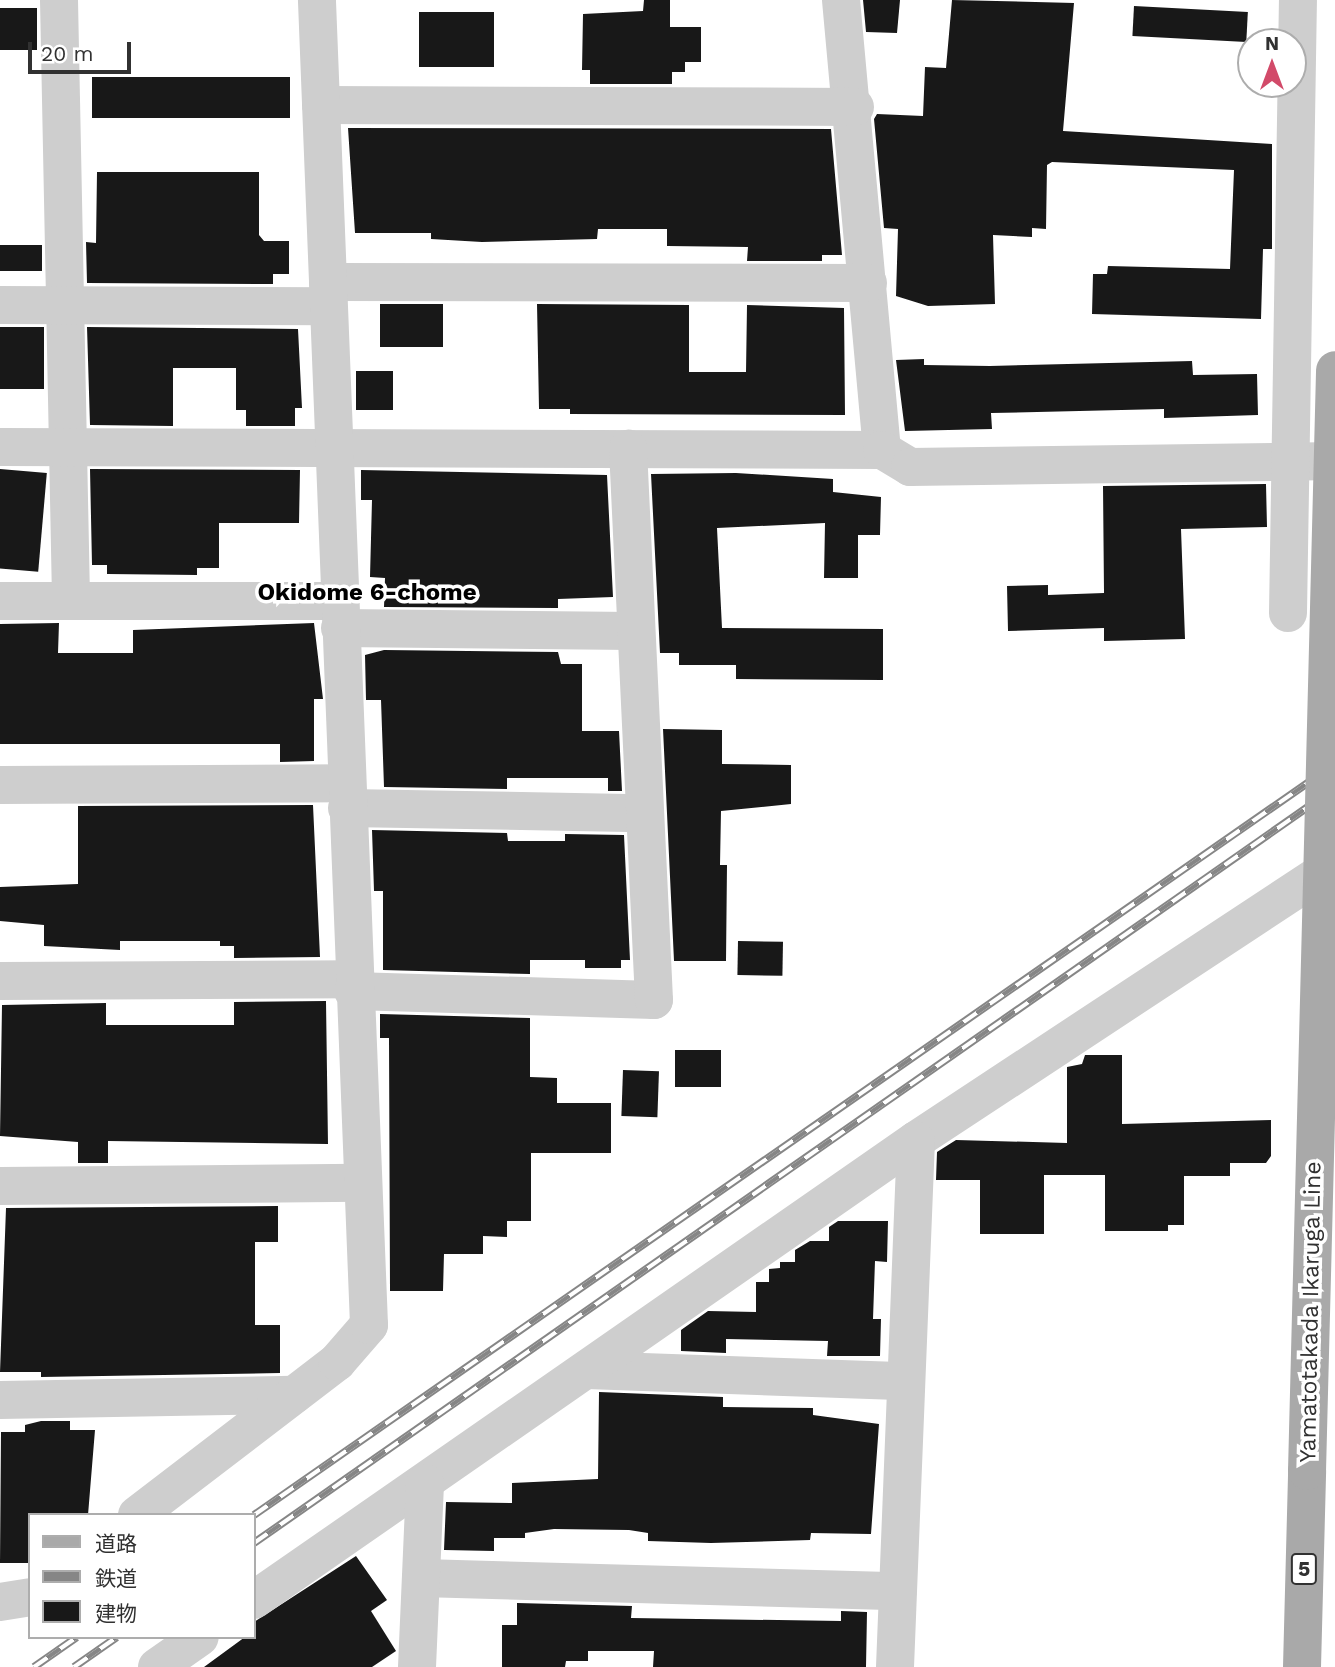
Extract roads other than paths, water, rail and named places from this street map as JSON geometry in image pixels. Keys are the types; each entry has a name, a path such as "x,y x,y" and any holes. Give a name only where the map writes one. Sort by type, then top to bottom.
{"main road":[{"name":"Yamatotakada Ikaruga Line","path":"1302,1667 1335,370"}],"street":[{"path":"59,0 71,600"},
{"path":"140,1513 337,1362 369,1325 352,985 317,0"},
{"path":"841,0 855,107 882,450"},
{"path":"1288,613 1298,0"},
{"path":"321,104 855,107"},
{"path":"0,305 328,294 868,283"},
{"path":"0,447 332,445 882,450 910,467 1335,461"},
{"path":"0,982 352,985 654,1000 641,813 628,449"},
{"path":"0,601 71,600 633,631"},
{"path":"0,785 347,796 641,813"},
{"path":"256,1599 916,1140 1335,864"},
{"path":"895,1667 916,1140"},
{"path":"0,1186 360,1183"},
{"path":"586,1370 906,1381"},
{"path":"0,1400 294,1395"},
{"path":"417,1667 425,1483"},
{"path":"421,1578 898,1591"},
{"path":"0,1602 28,1597"},
{"path":"157,1667 197,1639"}],"railway":[{"path":"256,1514 1335,764"},
{"path":"256,1542 1335,788"},
{"path":"34,1667 74,1639"},
{"path":"74,1667 114,1639"}],"district":[{"name":"Okidome 6-chome","path":"367,593"}]}
